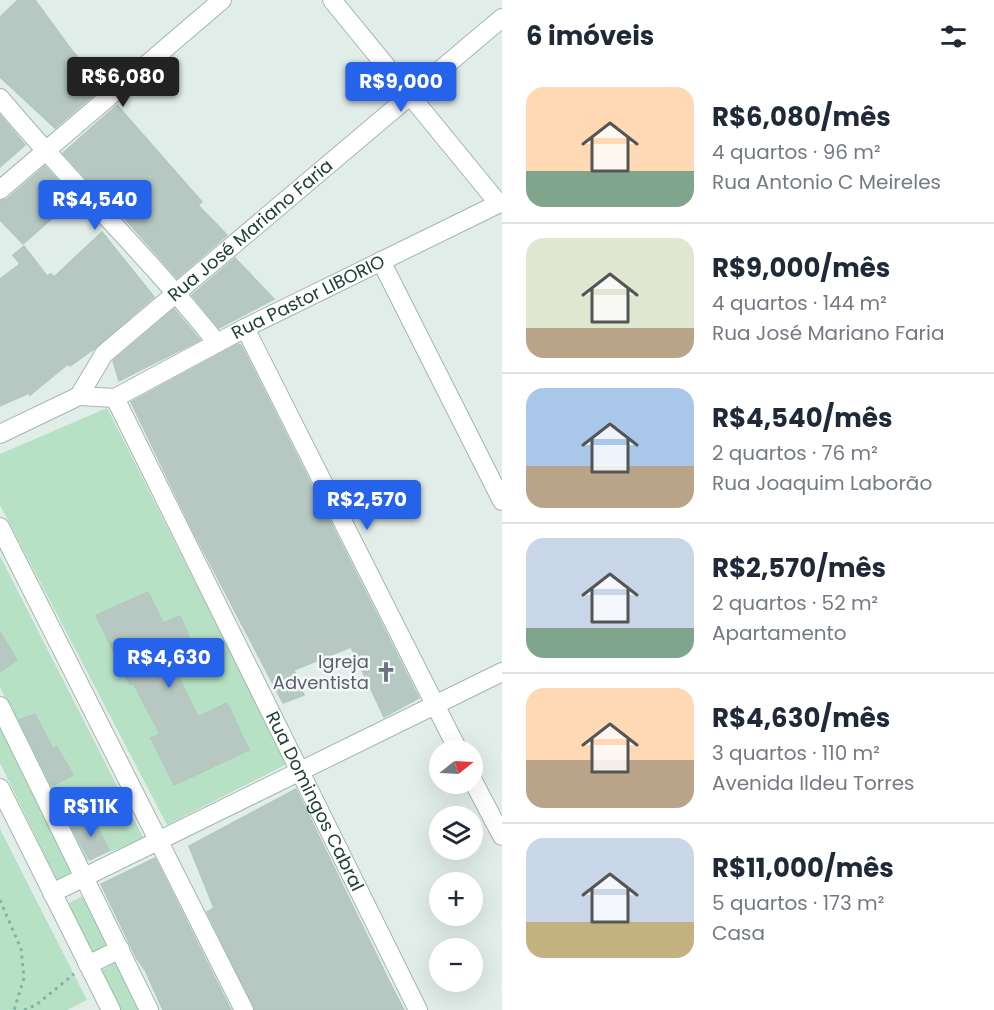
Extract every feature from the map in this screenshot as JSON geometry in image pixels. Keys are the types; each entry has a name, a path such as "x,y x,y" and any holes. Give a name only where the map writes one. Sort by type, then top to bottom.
{"street":[{"path":"0,190 222,0"},
{"path":"332,0 500,203"},
{"name":"Rua José Mariano Faria","path":"79,396 104,354 502,18"},
{"path":"0,98 45,151 176,292 217,343"},
{"name":"Rua Pastor LIBORIO","path":"115,398 245,328 500,203"},
{"path":"381,261 502,501"},
{"path":"245,328 453,740"},
{"path":"0,434 79,396 115,398"},
{"name":"Rua Domingos Cabral","path":"115,398 418,1010"},
{"path":"0,527 244,1010"},
{"path":"52,894 502,672"},
{"path":"0,706 150,1010"},
{"path":"0,788 111,1010"},
{"path":"480,794 502,836"},
{"path":"88,965 120,949"}],"path":[{"path":"0,900 21,949 24,978 14,1010"},
{"path":"24,1010 36,1005 88,965"}],"green space":[{"path":"107,408 287,764 167,825 0,505 0,454"},
{"path":"0,556 144,839 83,862 0,687"},
{"path":"0,725 71,872 57,880 0,763"},
{"path":"0,829 87,1000 67,1010 0,1010"},
{"path":"85,895 110,943 93,954 67,904"},
{"path":"117,962 140,1010 121,1010 102,970"}],"building":[{"path":"18,0 35,0 73,52 105,85 55,128 0,77 0,17"},
{"path":"117,105 202,202 198,205 227,235 177,278 93,182 91,184 63,153"},
{"path":"0,115 25,145 0,167"},
{"path":"45,166 74,199 23,244 0,220 0,201 7,199"},
{"path":"102,232 154,297 94,349 70,366 68,364 30,395 29,393 0,406 0,279 20,264 13,255 24,246 47,276 51,274 54,277"},
{"path":"235,258 274,299 219,328 192,295"},
{"path":"174,309 200,340 119,381 113,361"},
{"path":"238,344 241,345 419,698 384,717 351,647 294,670 304,695 283,703 194,533 131,402"},
{"path":"148,592 163,623 180,616 195,650 179,657 183,665 175,669 198,717 227,703 249,750 174,785 151,738 160,734 133,683 130,685 96,615"},
{"path":"0,632 17,660 0,672"},
{"path":"35,714 53,749 57,747 73,775 52,786 19,720"},
{"path":"296,789 404,1010 255,1010 207,912 214,908 189,846"},
{"path":"92,815 109,850 90,860 72,828"},
{"path":"155,858 231,1010 163,1010 145,970 137,959 101,884"}],"place":[{"name":"Igreja Adventista","path":"386,672"}]}
